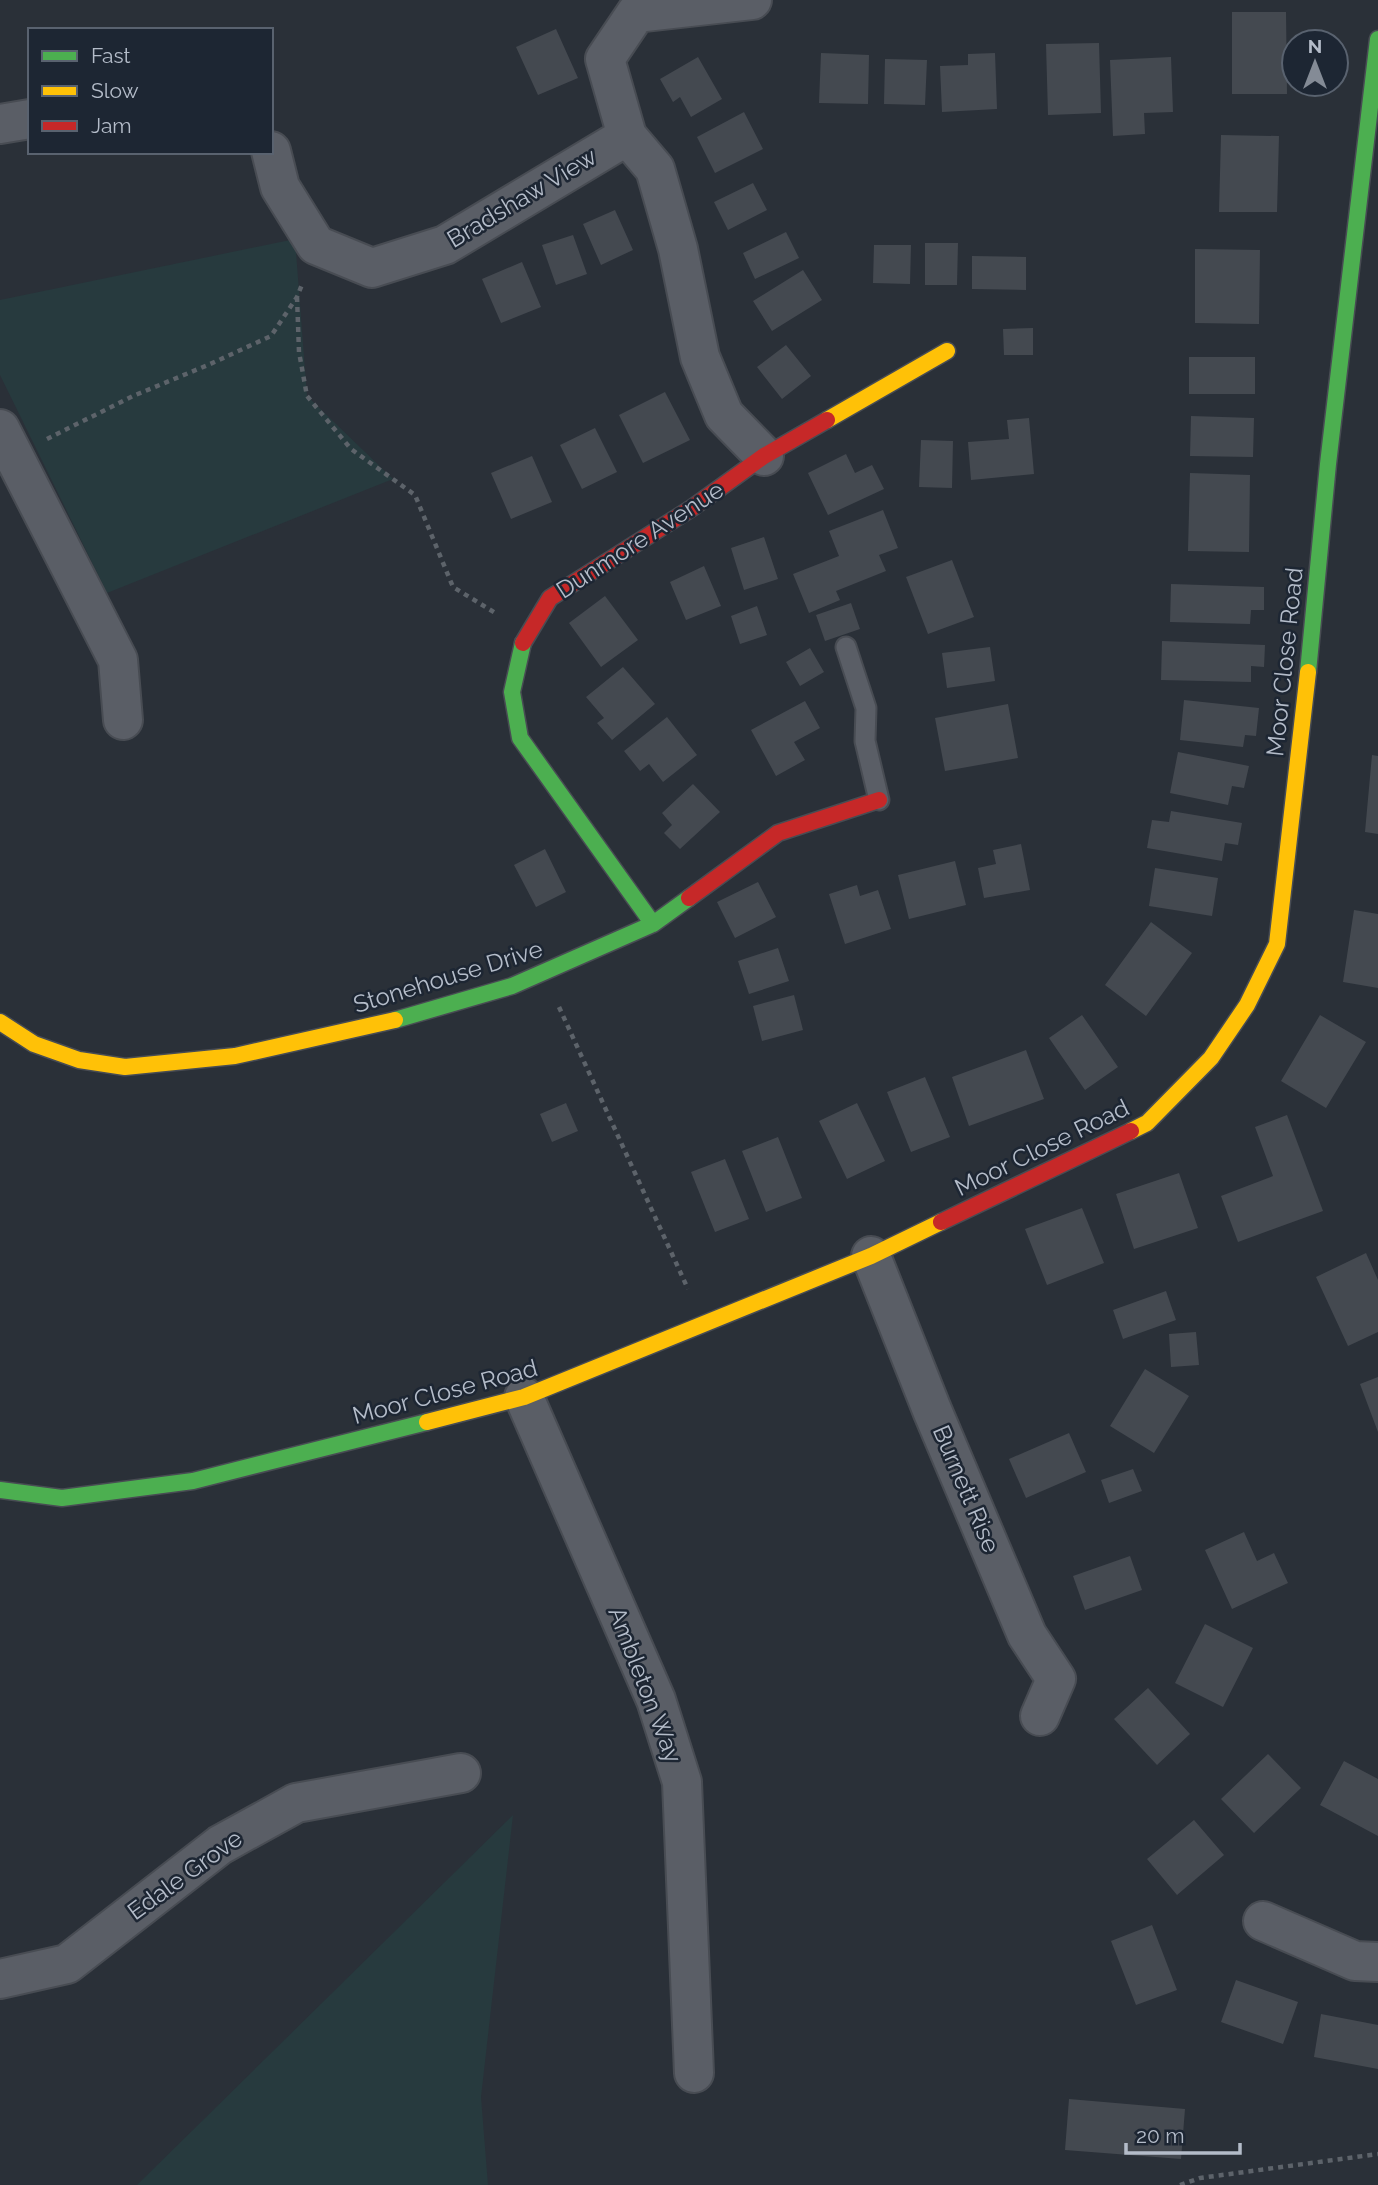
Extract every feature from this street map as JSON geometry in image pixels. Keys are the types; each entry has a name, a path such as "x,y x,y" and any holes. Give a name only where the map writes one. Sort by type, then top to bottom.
{"street":[{"path":"752,0 636,13 605,59 627,135 655,169 678,249 700,357 724,415 764,456"},
{"name":"Moor Close Road","path":"0,1490 62,1498 194,1481 524,1397 871,1256 1147,1123 1211,1058 1247,1005 1277,944 1301,740 1328,464 1378,39"},
{"path":"0,124 28,119"},
{"name":"Bradshaw View","path":"316,244 372,268 445,245 627,135"},
{"path":"272,154 281,187 316,244"},
{"name":"Dunmore Avenue","path":"653,924 520,738 512,692 522,646 550,598 692,509 764,456 947,351"},
{"path":"5,450 118,660 123,720"},
{"name":"Stonehouse Drive","path":"0,1022 34,1044 79,1060 125,1067 235,1056 374,1026 512,986 653,924 778,833 879,800"},
{"name":"Burnett Rise","path":"871,1256 932,1410 1027,1635 1056,1679 1040,1716"},
{"name":"Ambleton Way","path":"524,1397 656,1700 682,1782 694,2073"},
{"name":"Edale Grove","path":"0,1979 67,1964 220,1845 296,1802 461,1773"},
{"path":"1263,1921 1355,1961 1378,1962"}],"lane":[{"path":"846,647 866,708 865,741 879,800"}],"path":[{"path":"5,450 271,336 297,298 316,244"},
{"path":"297,298 299,352 307,396 351,449 415,495 453,587 497,614 533,628"},
{"path":"543,973 705,1324"},
{"path":"1180,2185 1200,2178 1378,2154"}],"green space":[{"path":"295,239 307,396 393,479 107,593 0,375 0,300"},
{"path":"513,1815 481,2097 488,2185 137,2185"}],"building":[{"path":"1232,12 1286,12 1286,28 1280,28 1280,94 1232,94"},
{"path":"556,29 578,78 538,95 516,47"},
{"path":"1099,43 1101,113 1048,115 1046,44"},
{"path":"821,53 869,55 868,104 819,103"},
{"path":"995,53 997,109 942,112 940,66 968,65 968,54"},
{"path":"698,57 722,99 691,117 680,97 673,102 660,79"},
{"path":"1171,57 1173,112 1144,113 1145,134 1113,136 1110,60"},
{"path":"885,59 927,60 925,105 884,104"},
{"path":"744,112 763,149 715,173 697,137"},
{"path":"1221,135 1279,136 1277,212 1219,212"},
{"path":"753,183 767,210 728,230 714,202"},
{"path":"615,210 633,250 601,265 583,224"},
{"path":"786,232 799,258 755,279 743,253"},
{"path":"573,235 587,274 556,285 542,245"},
{"path":"925,243 958,243 957,285 925,285"},
{"path":"874,245 911,245 910,284 873,283"},
{"path":"1195,249 1260,250 1259,324 1195,323"},
{"path":"972,256 1026,257 1026,290 972,289"},
{"path":"522,262 541,307 501,323 482,279"},
{"path":"803,270 822,300 772,331 753,301"},
{"path":"1033,328 1033,355 1004,355 1003,329"},
{"path":"786,345 811,376 782,399 757,367"},
{"path":"1189,357 1255,357 1255,394 1189,394"},
{"path":"665,392 690,440 643,463 619,415"},
{"path":"1191,416 1254,418 1253,457 1190,456"},
{"path":"1029,418 1034,474 971,480 968,442 1009,439 1007,420"},
{"path":"595,428 617,472 582,489 560,445"},
{"path":"921,440 953,441 952,488 919,487"},
{"path":"846,454 855,473 872,465 884,489 828,515 808,473"},
{"path":"532,456 552,502 511,519 491,473"},
{"path":"1190,473 1250,475 1249,552 1188,551"},
{"path":"883,510 898,548 879,555 886,571 836,591 840,600 809,613 793,574 839,556 829,531"},
{"path":"764,537 778,579 744,590 731,548"},
{"path":"952,560 974,617 928,634 906,577"},
{"path":"704,566 721,606 686,620 670,582"},
{"path":"1171,584 1264,587 1264,610 1251,610 1250,624 1170,622"},
{"path":"605,596 638,640 601,667 569,623"},
{"path":"851,603 860,629 825,641 816,615"},
{"path":"757,606 767,635 740,644 731,616"},
{"path":"1162,641 1265,645 1264,667 1251,666 1251,682 1161,680"},
{"path":"990,647 995,681 947,688 942,653"},
{"path":"810,648 824,672 800,686 786,662"},
{"path":"623,667 655,704 612,740 597,723 604,718 586,697"},
{"path":"1184,700 1259,708 1256,736 1245,735 1243,747 1180,740"},
{"path":"805,701 820,728 794,742 805,760 776,776 751,730"},
{"path":"1008,704 1018,758 945,771 935,718"},
{"path":"667,717 697,755 663,782 649,764 640,771 624,751"},
{"path":"1178,752 1249,766 1244,788 1232,786 1228,805 1170,793"},
{"path":"1372,755 1378,756 1378,834 1365,832"},
{"path":"693,784 720,812 680,849 664,833 672,825 662,813"},
{"path":"1171,811 1242,823 1238,845 1225,843 1222,861 1147,848 1152,820 1169,822"},
{"path":"1021,844 1030,890 984,898 978,868 996,864 993,850"},
{"path":"545,849 566,892 536,907 514,865"},
{"path":"955,861 966,905 909,919 898,875"},
{"path":"1155,868 1218,878 1212,916 1149,906"},
{"path":"758,882 776,917 735,938 717,902"},
{"path":"857,885 860,896 878,890 891,929 845,944 829,894"},
{"path":"1354,910 1378,914 1378,988 1343,982"},
{"path":"1151,922 1192,953 1146,1016 1105,985"},
{"path":"778,948 789,981 749,994 738,961"},
{"path":"794,995 803,1030 762,1041 753,1006"},
{"path":"1082,1015 1118,1067 1085,1090 1049,1038"},
{"path":"1320,1015 1366,1042 1326,1108 1281,1081"},
{"path":"1026,1050 1044,1099 969,1126 952,1077"},
{"path":"925,1077 950,1137 911,1152 887,1092"},
{"path":"566,1103 578,1131 552,1142 540,1114"},
{"path":"857,1103 885,1161 847,1179 819,1121"},
{"path":"1287,1115 1323,1211 1238,1242 1221,1196 1273,1176 1255,1127"},
{"path":"778,1137 802,1198 766,1212 742,1151"},
{"path":"725,1159 749,1219 715,1232 691,1172"},
{"path":"1179,1173 1198,1228 1134,1249 1116,1194"},
{"path":"1082,1208 1104,1263 1047,1285 1025,1229"},
{"path":"1366,1253 1378,1280 1378,1332 1348,1346 1316,1277"},
{"path":"1166,1291 1176,1320 1123,1339 1113,1310"},
{"path":"1196,1332 1199,1365 1171,1367 1169,1334"},
{"path":"1145,1369 1189,1396 1154,1453 1110,1426"},
{"path":"1378,1377 1378,1432 1360,1384"},
{"path":"1069,1433 1086,1472 1026,1498 1009,1459"},
{"path":"1133,1469 1142,1491 1109,1503 1101,1480"},
{"path":"1244,1532 1257,1561 1274,1553 1288,1583 1232,1609 1205,1550"},
{"path":"1130,1556 1142,1590 1085,1610 1073,1576"},
{"path":"1205,1624 1253,1648 1223,1707 1175,1683"},
{"path":"1148,1688 1190,1734 1157,1765 1114,1719"},
{"path":"1268,1754 1301,1788 1254,1833 1221,1799"},
{"path":"1344,1761 1378,1779 1378,1836 1320,1805"},
{"path":"1194,1820 1224,1855 1177,1895 1147,1859"},
{"path":"1152,1925 1177,1990 1136,2005 1111,1941"},
{"path":"1236,1980 1298,2002 1283,2044 1221,2022"},
{"path":"1321,2014 1378,2025 1378,2069 1314,2057"},
{"path":"1069,2099 1185,2109 1181,2159 1065,2150"}],"traffic: fast":[{"path":"1308,672 1328,464 1378,39"},
{"path":"523,643 512,692 520,738 653,924"},
{"path":"395,1020 512,986 653,924 689,898"},
{"path":"0,1490 62,1498 193,1481 427,1422"}],"traffic: slow":[{"path":"827,420 947,351"},
{"path":"1131,1131 1147,1123 1211,1058 1247,1005 1277,944 1308,672"},
{"path":"0,1022 34,1044 79,1060 125,1067 235,1056 395,1020"},
{"path":"427,1422 524,1397 871,1256 941,1222"}],"traffic: jam":[{"path":"523,643 550,598 692,508 764,456 827,420"},
{"path":"689,898 778,833 879,800"},
{"path":"941,1222 1131,1131"}]}
